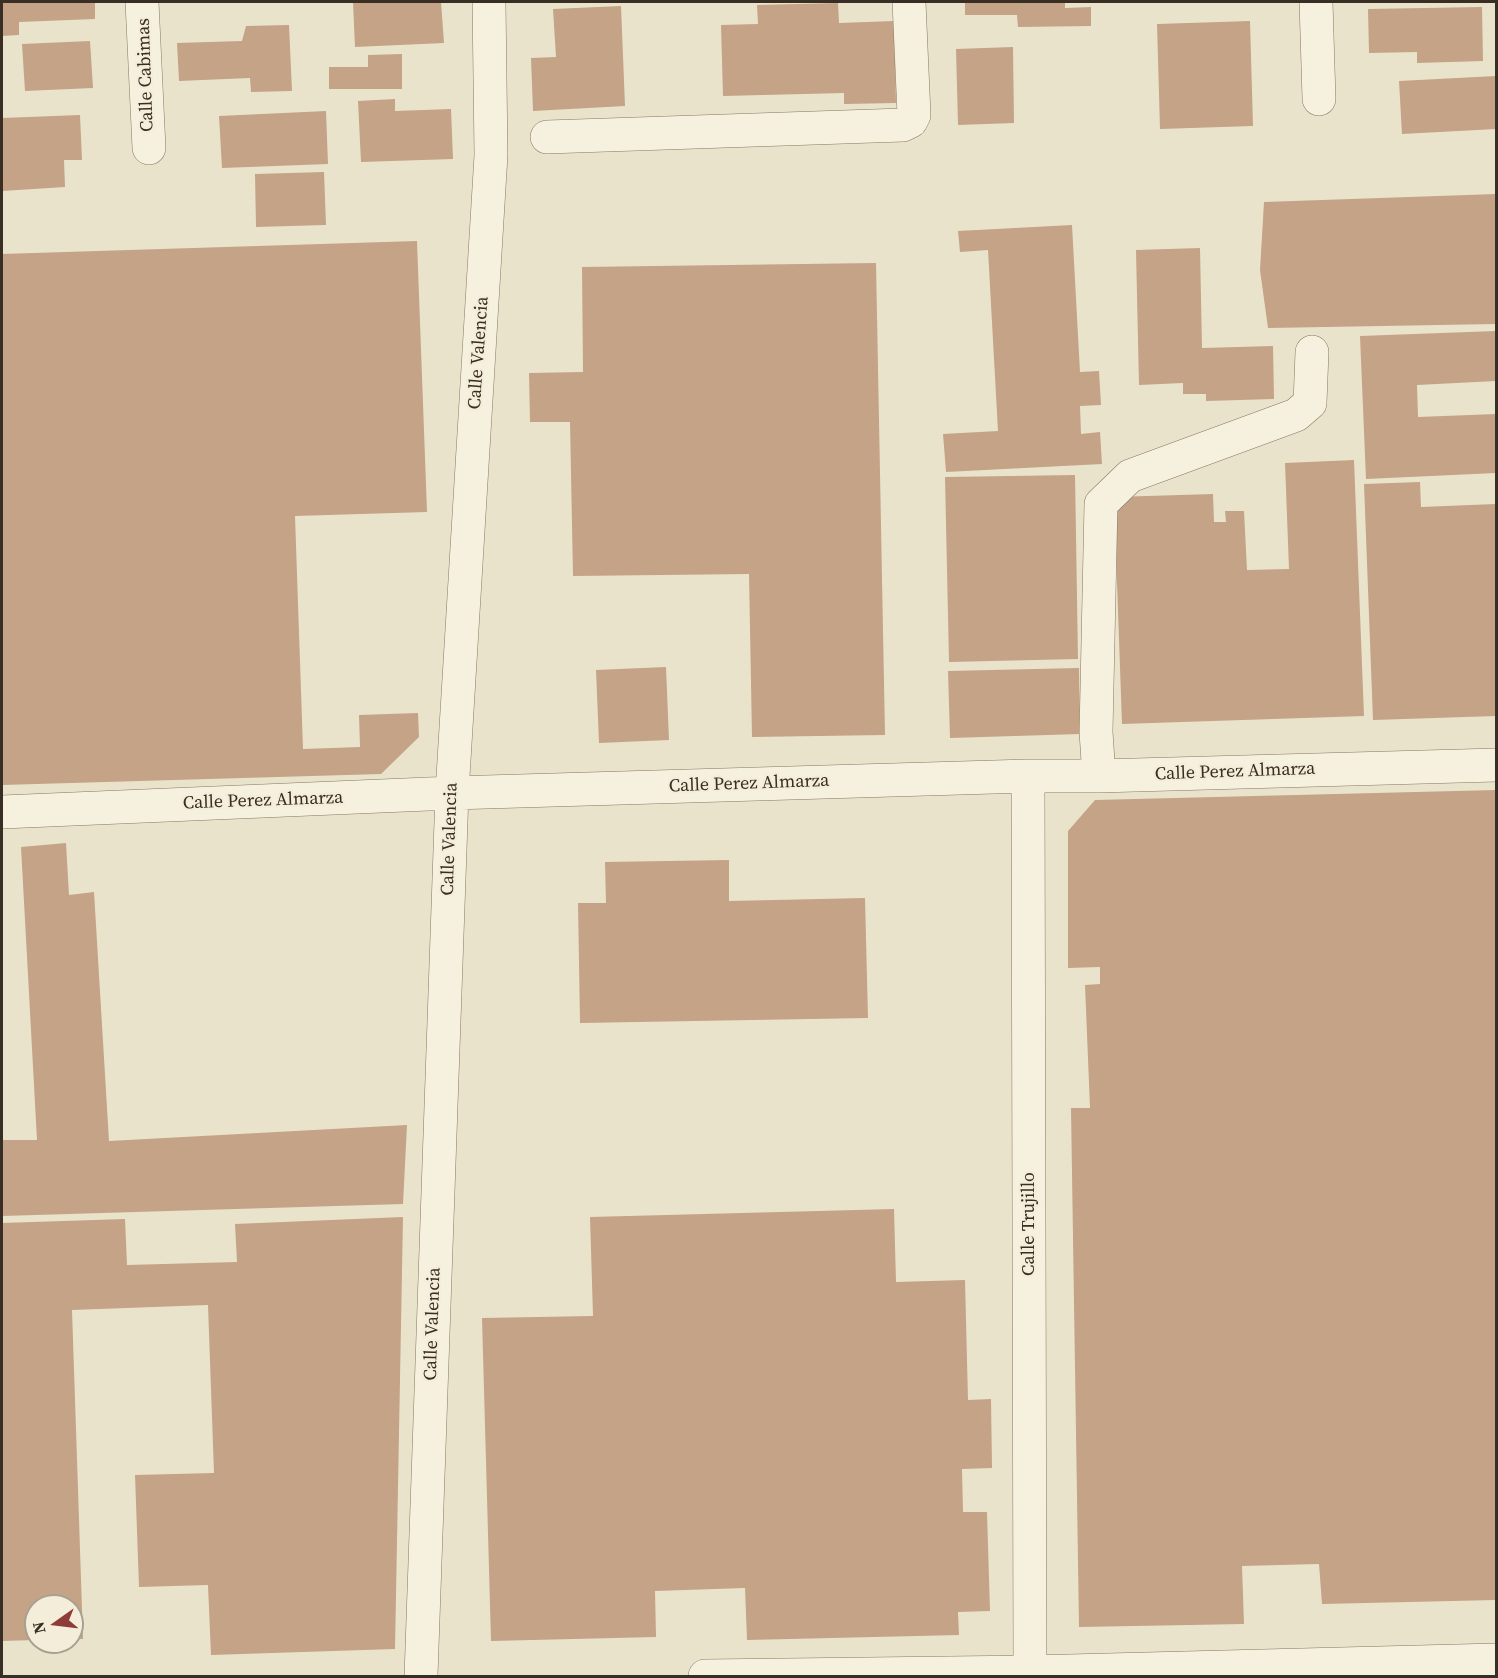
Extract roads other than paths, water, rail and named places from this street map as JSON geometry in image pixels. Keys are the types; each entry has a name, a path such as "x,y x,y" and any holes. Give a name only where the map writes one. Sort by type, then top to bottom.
{"street":[{"name":"Calle Cabimas","path":"142,2 149,148"},
{"name":"Calle Valencia","path":"421,1677 452,793 491,155 489,2"},
{"path":"547,137 911,122 914,116 909,2"},
{"path":"1316,2 1319,99"},
{"path":"1099,776 1096,732 1101,504 1130,476 1296,415 1310,403 1312,352"},
{"name":"Calle Perez Almarza","path":"2,812 452,793 1497,765"},
{"name":"Calle Trujillo","path":"1028,776 1029,1672"},
{"path":"705,1677 1029,1672 1497,1660"}]}
